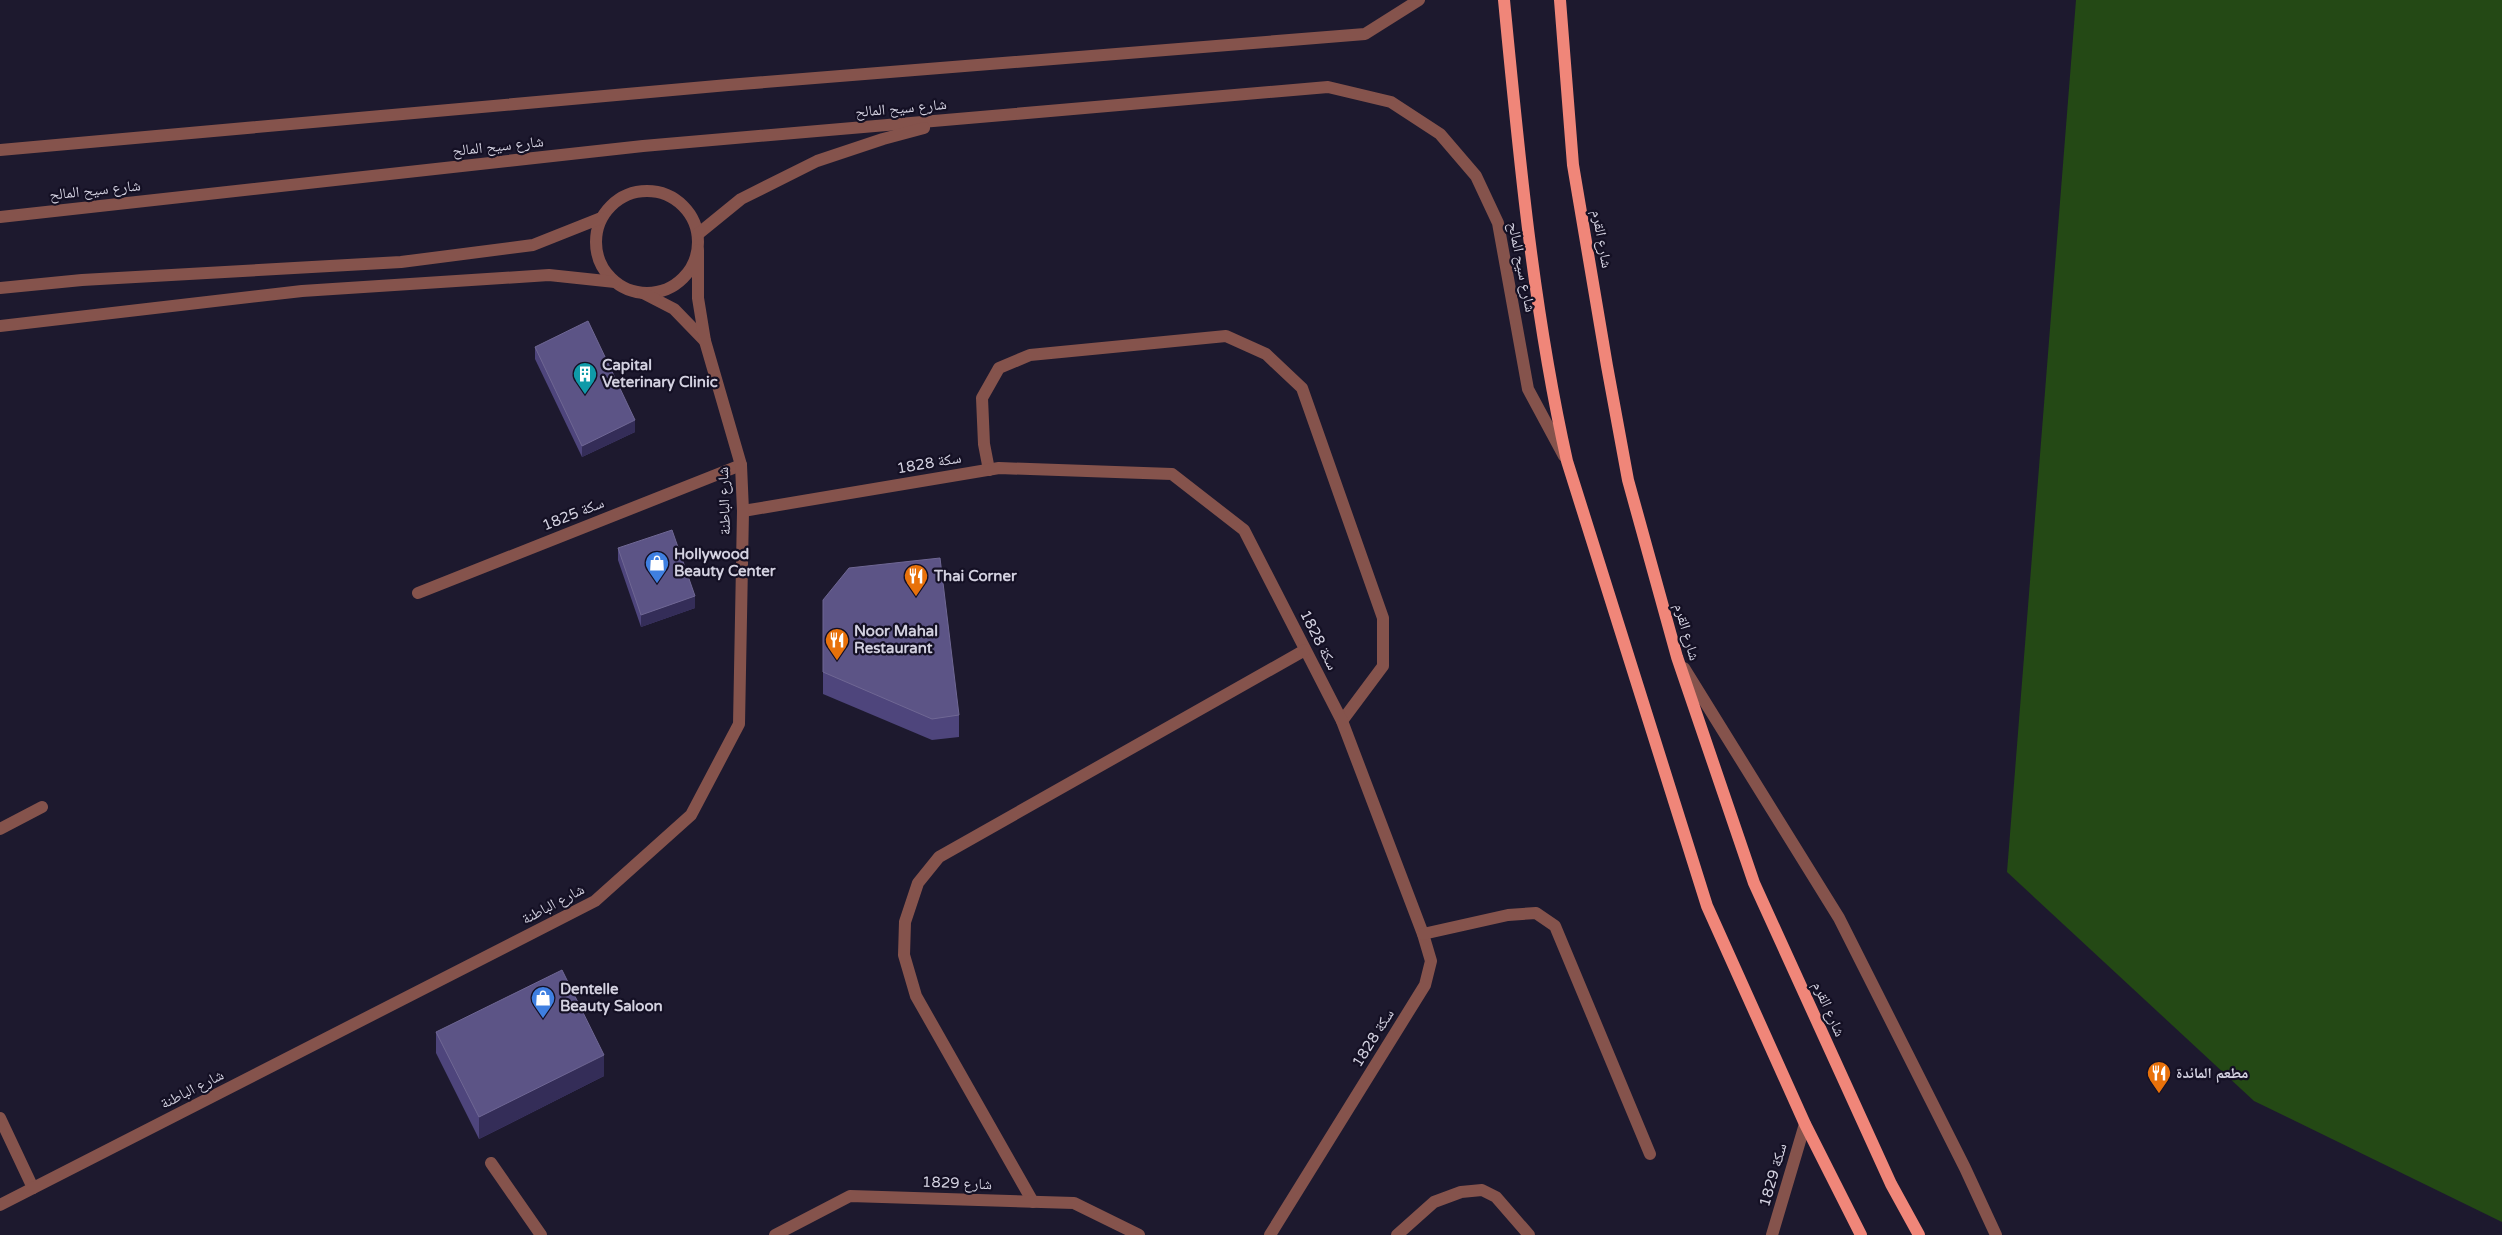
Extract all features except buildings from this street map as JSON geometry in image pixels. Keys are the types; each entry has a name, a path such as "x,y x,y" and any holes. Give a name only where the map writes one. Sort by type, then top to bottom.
{"main road":[{"path":"1504,0 1528,235 1550,386 1567,461 1707,906 1805,1124 1861,1235"},
{"name":"شارع القرم","path":"1560,0 1573,165 1607,366 1628,480 1677,657 1754,883 1891,1184 1919,1235"}],"street":[{"path":"0,150 718,86 1365,34 1419,0"},
{"name":"شارع سيح المالح","path":"0,217 643,146 1328,87 1391,102 1440,134 1476,176 1498,223 1528,389 1567,461"},
{"path":"698,234 741,199 817,161 883,139 960,119"},
{"path":"639,191 656,191 670,196 684,205 693,219 698,234 698,250 694,264 685,277 672,286 658,292 643,293 628,290 615,282 605,272 597,253 596,231 601,218 611,205 624,196 639,191"},
{"path":"0,288 82,280 401,262 533,246 601,218"},
{"name":"شارع الباطنة","path":"0,1206 595,902 691,815 739,724 743,511 741,465 706,341 698,298 698,250"},
{"path":"0,326 302,291 549,275 615,282"},
{"name":"شارع الباطنة","path":"643,293 674,309 706,341"},
{"path":"989,470 984,444 982,398 999,368 1030,356 1226,336 1266,354 1302,388 1383,618 1383,666 1342,721"},
{"name":"سكة 1825","path":"418,593 741,465"},
{"name":"سكة 1828","path":"743,511 999,468 1172,474 1244,530 1342,721 1423,934 1431,961 1424,985 1270,1235"},
{"path":"1033,1202 916,996 904,955 905,922 918,883 939,857 1305,650"},
{"path":"1677,657 1838,918 1965,1168 1996,1235"},
{"path":"0,829 42,808"},
{"path":"1423,934 1508,915 1536,913 1555,926 1650,1154"},
{"path":"0,1118 33,1188"},
{"name":"سكة 1829","path":"1772,1235 1805,1124"},
{"path":"491,1163 540,1235"},
{"path":"1397,1235 1434,1202 1461,1192 1482,1190 1496,1197 1528,1235"},
{"name":"1829 شارع","path":"775,1235 850,1196 1074,1203 1139,1235"}],"green space":[{"path":"2076,0 2502,0 2502,1222 2254,1101 2007,872"}],"place":[{"name":"Capital Veterinary Clinic","path":"585,395"},
{"name":"Hollywood Beauty Center","path":"657,584"},
{"name":"Thai Corner","path":"916,597"},
{"name":"Noor Mahal Restaurant","path":"837,661"},
{"name":"Dentelle Beauty Saloon","path":"543,1019"},
{"name":"مطعم المائدة","path":"2159,1094"}]}
